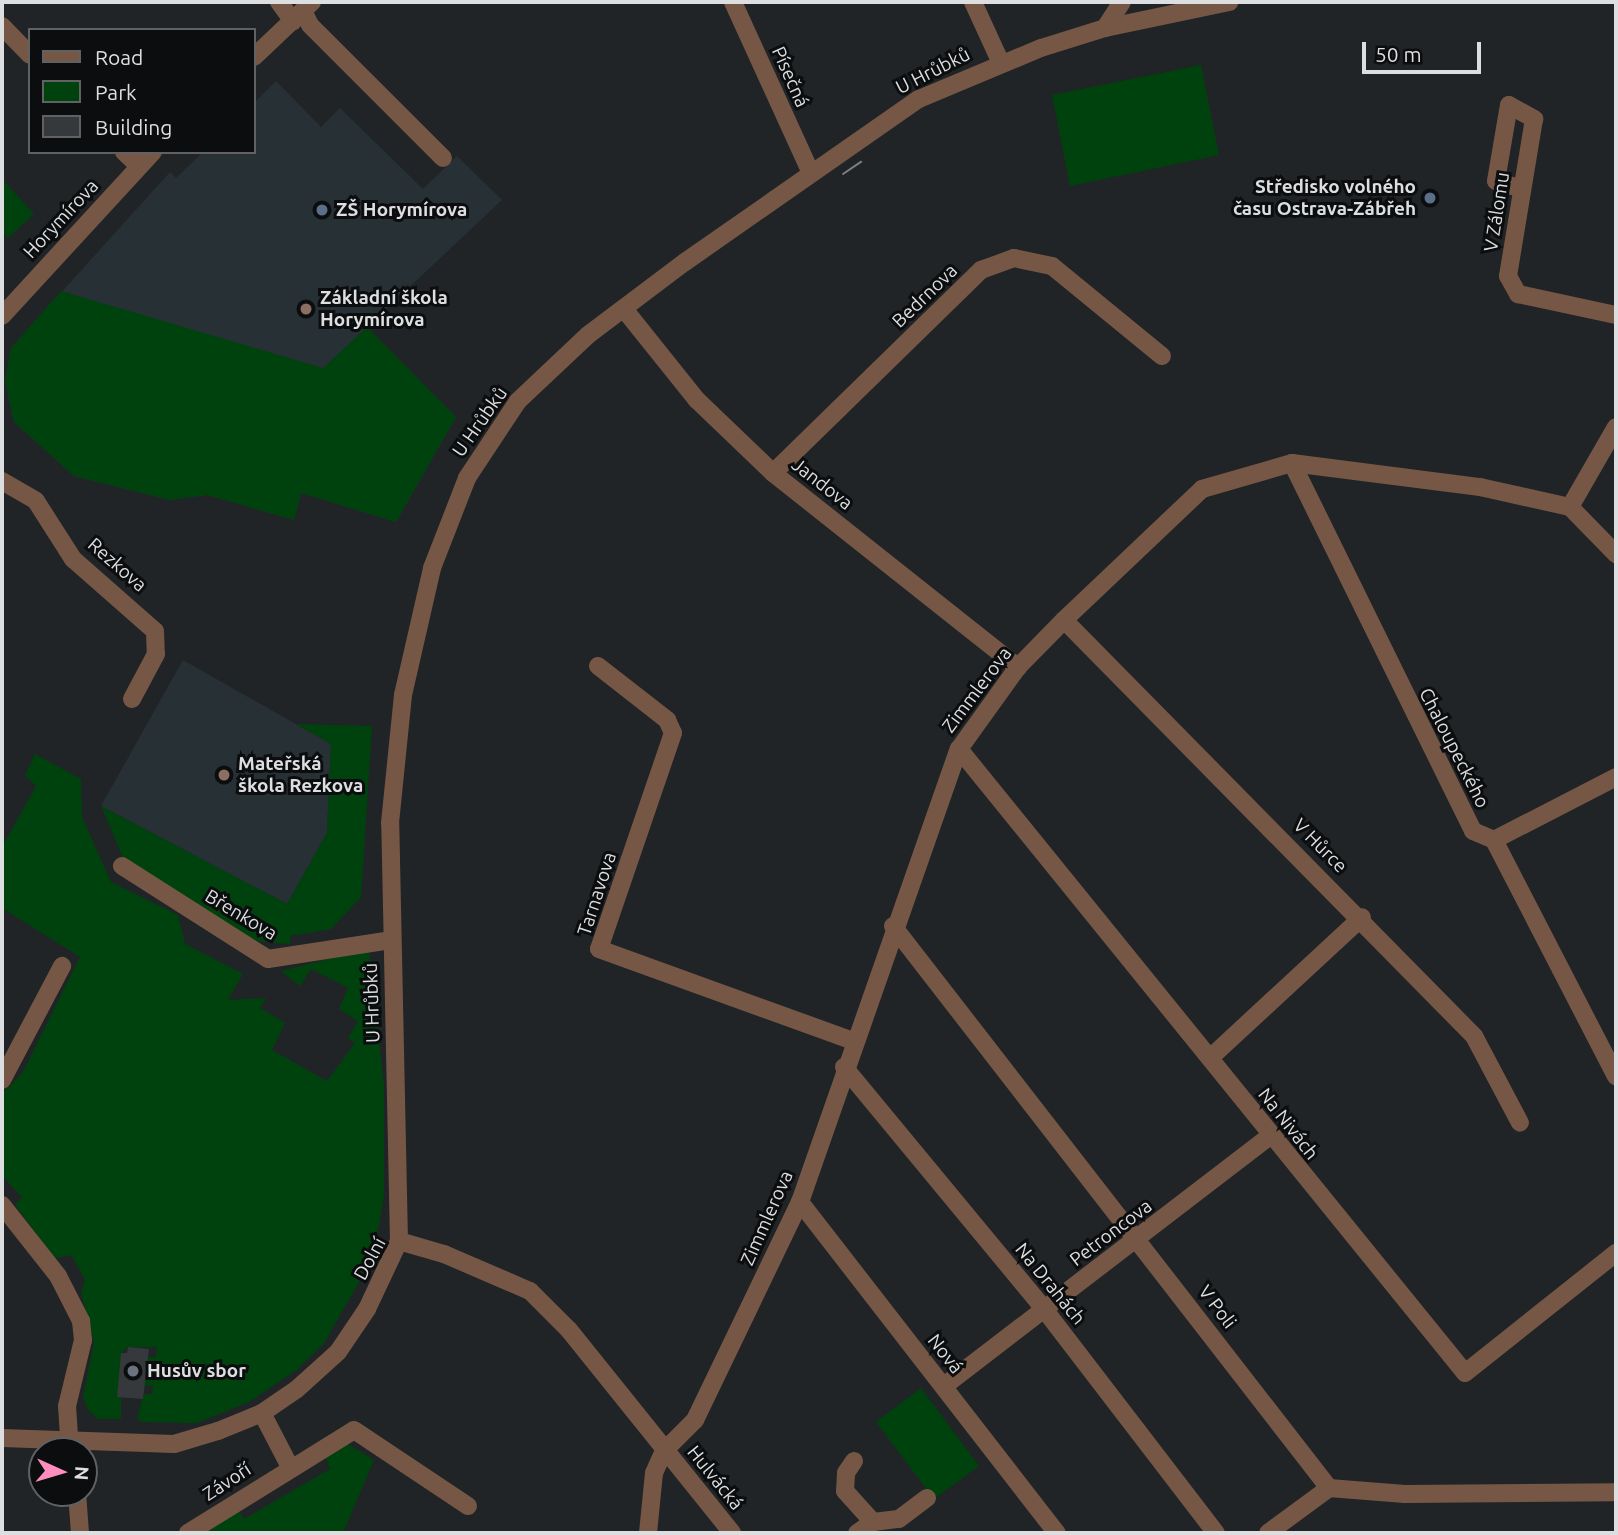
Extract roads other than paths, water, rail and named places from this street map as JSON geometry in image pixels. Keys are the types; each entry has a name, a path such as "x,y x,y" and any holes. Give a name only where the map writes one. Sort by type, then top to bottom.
{"street":[{"path":"279,2 303,11 310,25 443,158"},
{"name":"Písečná","path":"733,2 810,171"},
{"path":"973,2 1000,61"},
{"path":"1105,28 1122,2"},
{"name":"U Hrůbků","path":"400,1241 390,824 403,695 432,568 467,478 518,401 624,309 810,171 919,99 1000,61 1105,28 1229,2"},
{"path":"256,55 303,11"},
{"path":"2,26 28,53"},
{"name":"V Zálomu","path":"1522,189 1496,181 1509,104 1534,119 1508,276 1518,294 1616,315"},
{"path":"126,154 139,166"},
{"name":"Horymírova","path":"2,316 151,154"},
{"name":"Bedrnova","path":"773,473 981,270 1014,258 1052,266 1162,356"},
{"name":"Jandova","path":"624,309 696,400 773,473 1018,667"},
{"path":"1616,427 1570,507 1616,554"},
{"name":"Zimmlerova","path":"664,1451 695,1420 800,1202 893,926 959,749 1018,667 1202,489 1292,463 1480,488 1570,507"},
{"name":"Chaloupeckého","path":"1292,463 1473,831 1494,840 1616,1076"},
{"name":"Rezkova","path":"2,481 36,501 73,559 155,631 156,654 132,699"},
{"name":"V Hůrce","path":"1064,620 1362,917 1474,1035 1520,1122"},
{"name":"Tarnavova","path":"598,666 667,720 673,733 599,949 853,1041"},
{"name":"Na Nivách","path":"959,749 1210,1058 1269,1137 1465,1373 1616,1253"},
{"path":"1494,840 1616,777"},
{"name":"Břenkova","path":"122,866 268,959 391,940"},
{"path":"1210,1058 1362,917"},
{"name":"V Poli","path":"893,926 1140,1239 1329,1488"},
{"path":"2,1080 62,967"},
{"name":"Na Drahách","path":"844,1067 1044,1309 1216,1533"},
{"name":"Petroncova","path":"944,1387 1140,1239 1269,1137"},
{"name":"Nová","path":"800,1202 1057,1533"},
{"path":"2,1205 58,1276 81,1321 83,1340 67,1406 69,1437"},
{"name":"Dolní","path":"98,1445 174,1444 262,1413 338,1352 367,1309 400,1241 444,1254 530,1291 569,1330 664,1451"},
{"path":"262,1413 290,1467"},
{"name":"Závoří","path":"188,1533 290,1467 354,1430 468,1506"},
{"name":"Dolní","path":"2,1438 28,1441"},
{"path":"648,1533 654,1473 664,1451"},
{"name":"Hulvácká","path":"664,1451 732,1533"},
{"path":"854,1461 846,1473 845,1491 873,1522"},
{"path":"1268,1533 1329,1488 1405,1494 1616,1492"},
{"path":"857,1533 873,1522 899,1519 927,1497"},
{"path":"78,1507 80,1533"}],"tram line":[{"path":"843,174 861,162"}],"place":[{"name":"Středisko volného času Ostrava-Zábřeh","path":"1430,198"},
{"name":"ZŠ Horymírova","path":"322,210"},
{"name":"Základní škola Horymírova","path":"306,309"},
{"name":"Mateřská škola Rezkova","path":"224,775"},
{"name":"Husův sbor","path":"133,1371"}]}
